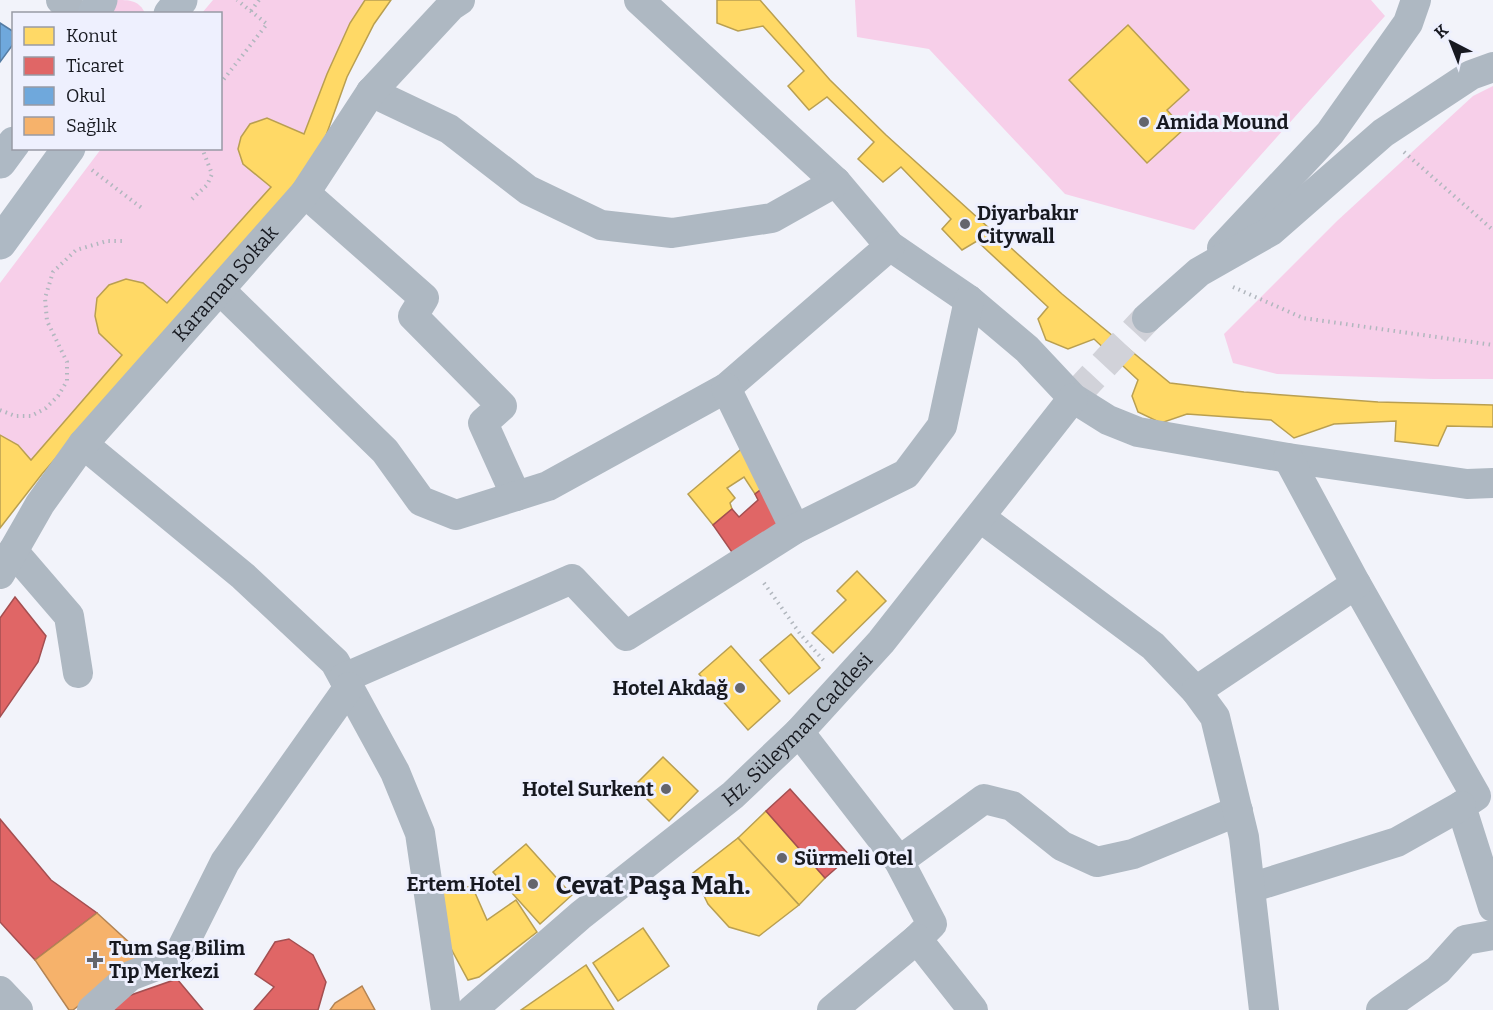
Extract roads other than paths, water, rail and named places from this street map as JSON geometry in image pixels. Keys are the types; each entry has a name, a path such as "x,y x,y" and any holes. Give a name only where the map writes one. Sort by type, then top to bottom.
{"main road":[{"path":"0,162 12,146"},
{"path":"0,243 68,150"}],"street":[{"path":"61,0 73,12"},
{"name":"Karaman Sokak","path":"7,563 40,504 83,444 305,193 371,92 451,6 460,0"},
{"path":"639,0 836,182 890,246 969,300 1027,349 1073,398 1108,420 1138,432 1288,458 1467,484 1493,483"},
{"path":"1147,318 1199,272 1330,133 1408,23 1416,0"},
{"path":"1199,272 1271,231 1383,133 1471,75 1493,66"},
{"path":"371,92 449,129 528,190 600,225 672,233 772,218 836,182"},
{"path":"305,193 424,298 413,316 502,406 483,423 516,496"},
{"path":"220,290 385,451 421,501 456,515 548,486 726,388 890,246"},
{"path":"93,1010 130,976 164,963 181,950 225,862 346,682 572,579 626,636 795,529 906,474 942,426 969,300"},
{"path":"726,388 795,529"},
{"name":"Hz. Süleyman Caddesi","path":"472,1010 581,915 732,795 799,732 881,642 981,518 1073,398"},
{"path":"83,444 243,576 335,662 395,772 420,833 446,1010"},
{"path":"1288,458 1356,584 1477,795 1493,907"},
{"path":"981,518 1153,646 1196,691 1215,717 1244,837 1264,1010"},
{"path":"7,563 69,616 78,673"},
{"path":"1196,691 1356,584"},
{"path":"799,732 899,861 932,924 832,1010"},
{"path":"1250,888 1397,842 1477,795"},
{"path":"899,861 984,799 1012,806 1062,846 1097,862 1133,854 1238,811"},
{"path":"1381,1010 1438,970 1465,940 1493,935"},
{"path":"917,939 973,1010"},
{"path":"0,991 18,1010"}],"tunnel":[{"path":"1073,398 1147,318"}],"place":[{"name":"Amida Mound","path":"1144,122"},
{"name":"Diyarbakır Citywall","path":"965,224"},
{"name":"Hotel Akdağ","path":"740,688"},
{"name":"Hotel Surkent","path":"666,789"},
{"name":"Sürmeli Otel","path":"782,858"},
{"name":"Ertem Hotel","path":"533,884"},
{"name":"Tum Sag Bilim Tıp Merkezi","path":"95,960"}],"district":[{"name":"Cevat Paşa Mah.","path":"653,885"}]}
